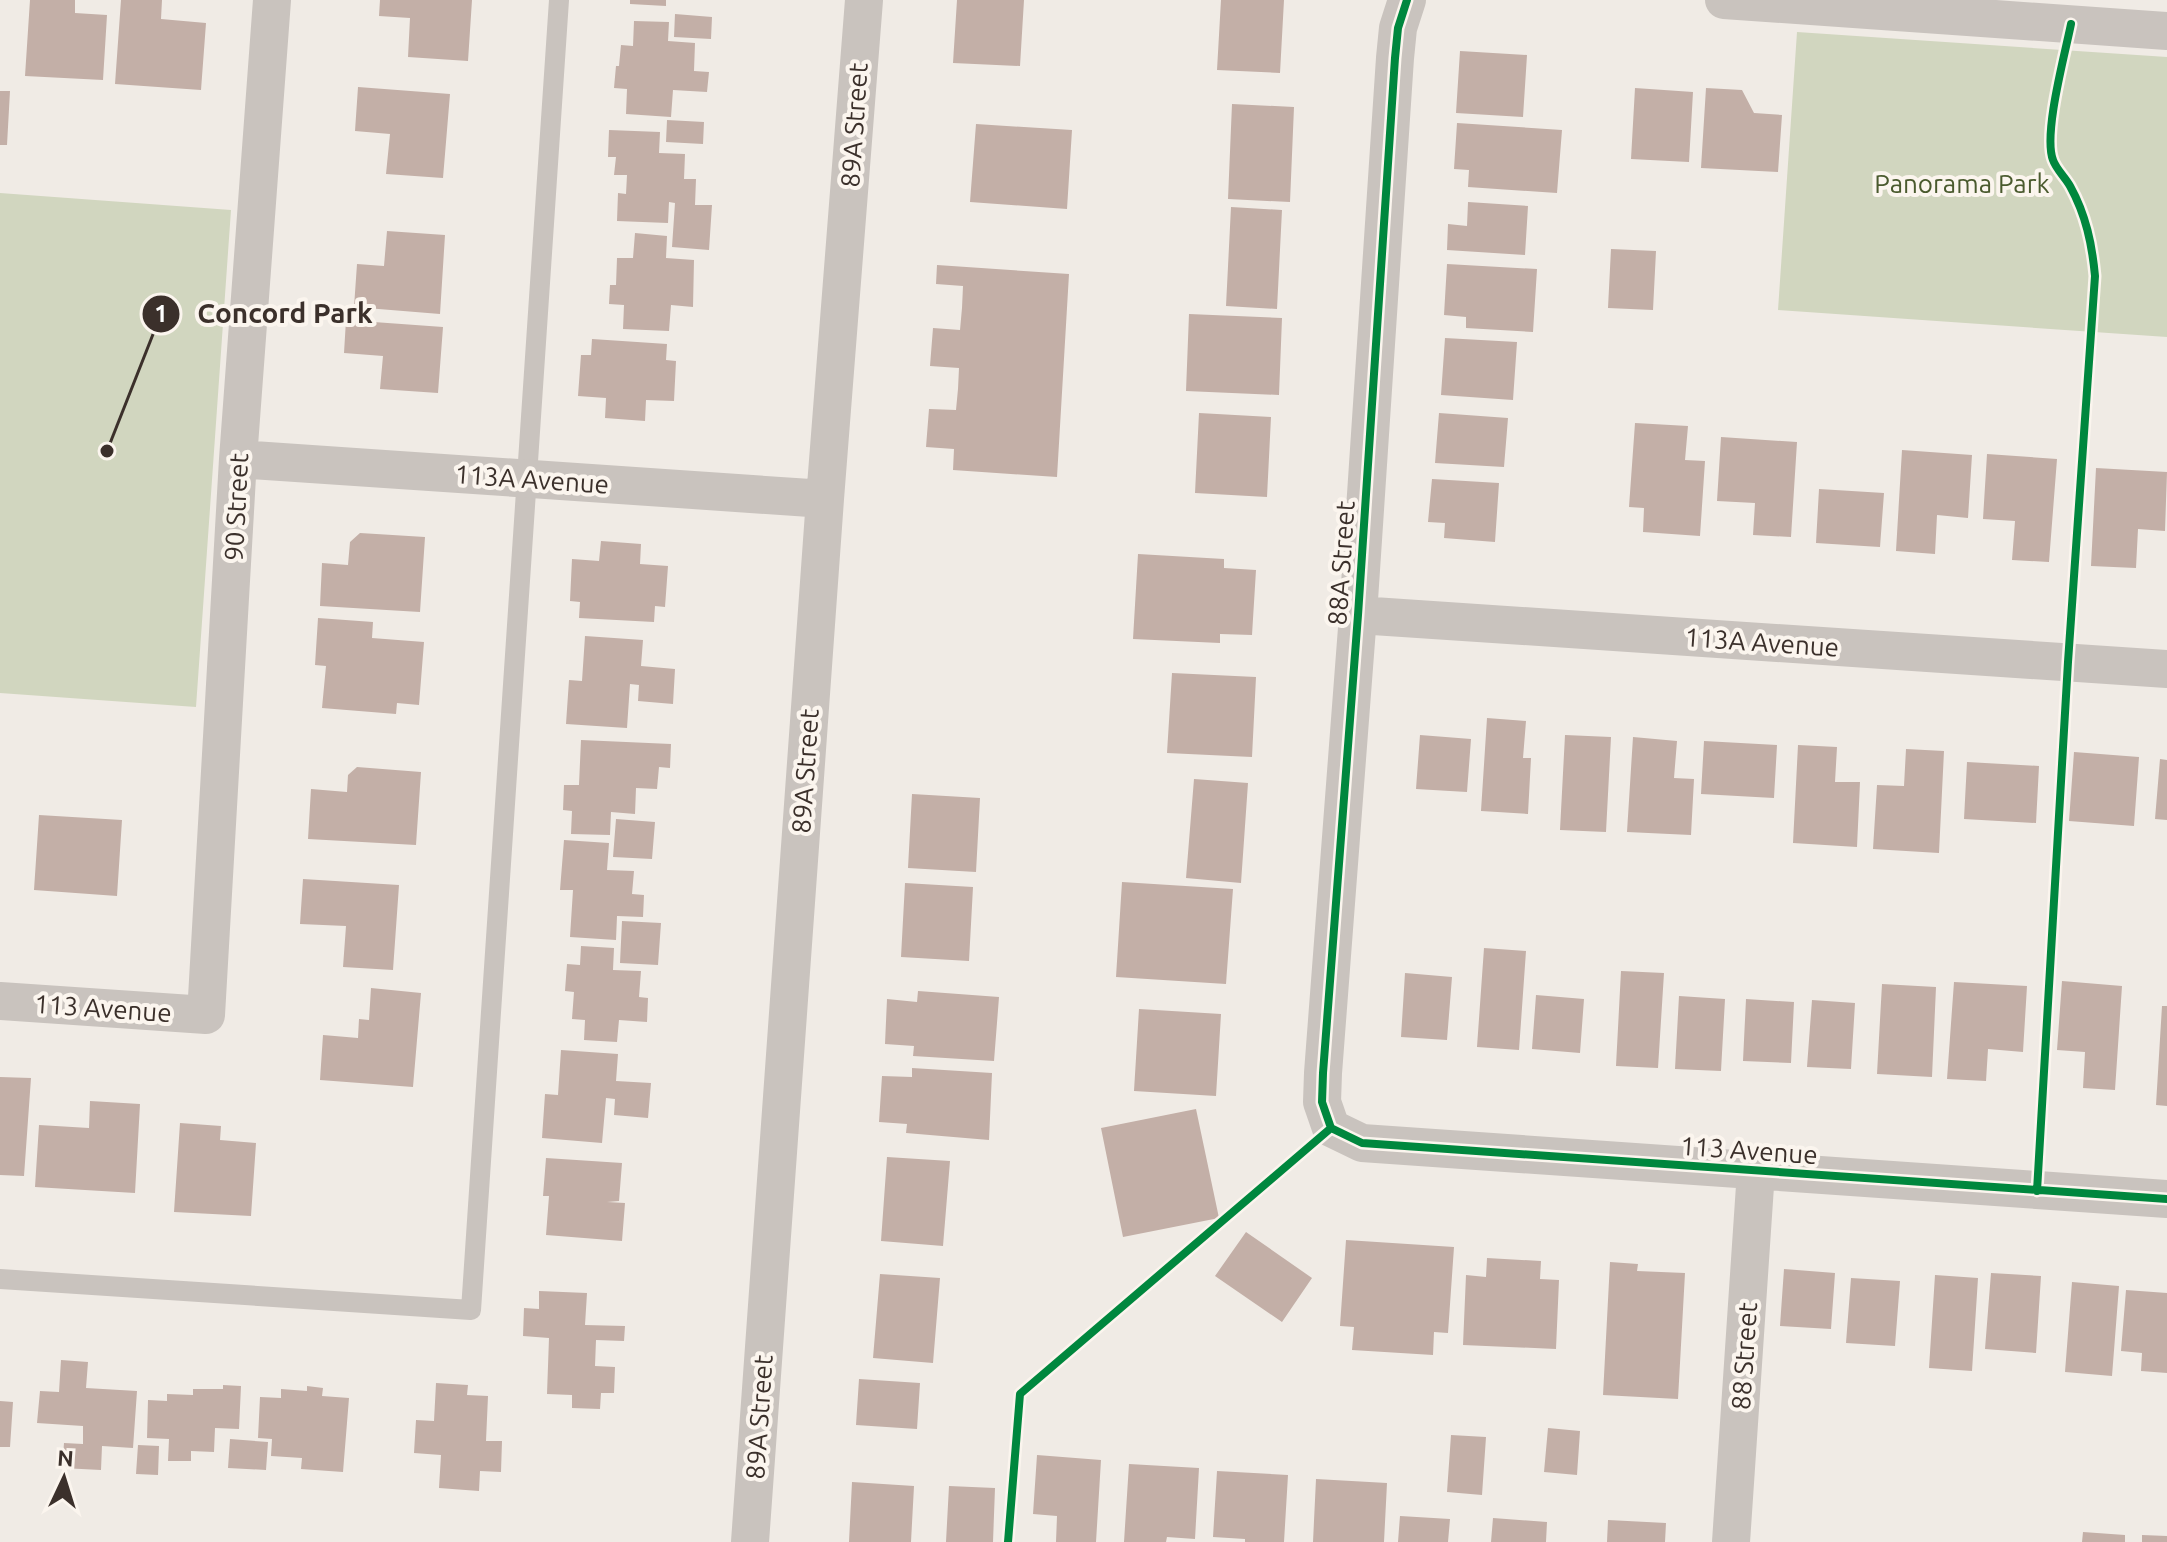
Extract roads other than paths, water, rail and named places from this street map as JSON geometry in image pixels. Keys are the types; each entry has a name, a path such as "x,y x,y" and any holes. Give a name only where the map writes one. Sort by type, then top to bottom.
{"street":[{"name":"90 Street","path":"206,1015 238,459 272,0"},
{"name":"89A Street","path":"750,1542 864,0"},
{"name":"88A Street","path":"1331,1128 1322,1102 1323,1073 1358,615 1395,58 1398,28 1407,0"},
{"path":"1724,0 2020,10 2167,31"},
{"name":"113A Avenue","path":"238,459 825,499"},
{"name":"113A Avenue","path":"1358,615 2167,669"},
{"name":"113 Avenue","path":"0,1001 206,1015"},
{"name":"113 Avenue","path":"1331,1128 1362,1143 2167,1199"},
{"name":"88 Street","path":"1731,1542 1756,1171"}],"lane":[{"path":"0,1279 471,1310 559,0"}],"place":[{"name":"Concord Park","path":"107,451"}],"park label":[{"name":"Panorama Park","path":"1962,183"}]}
